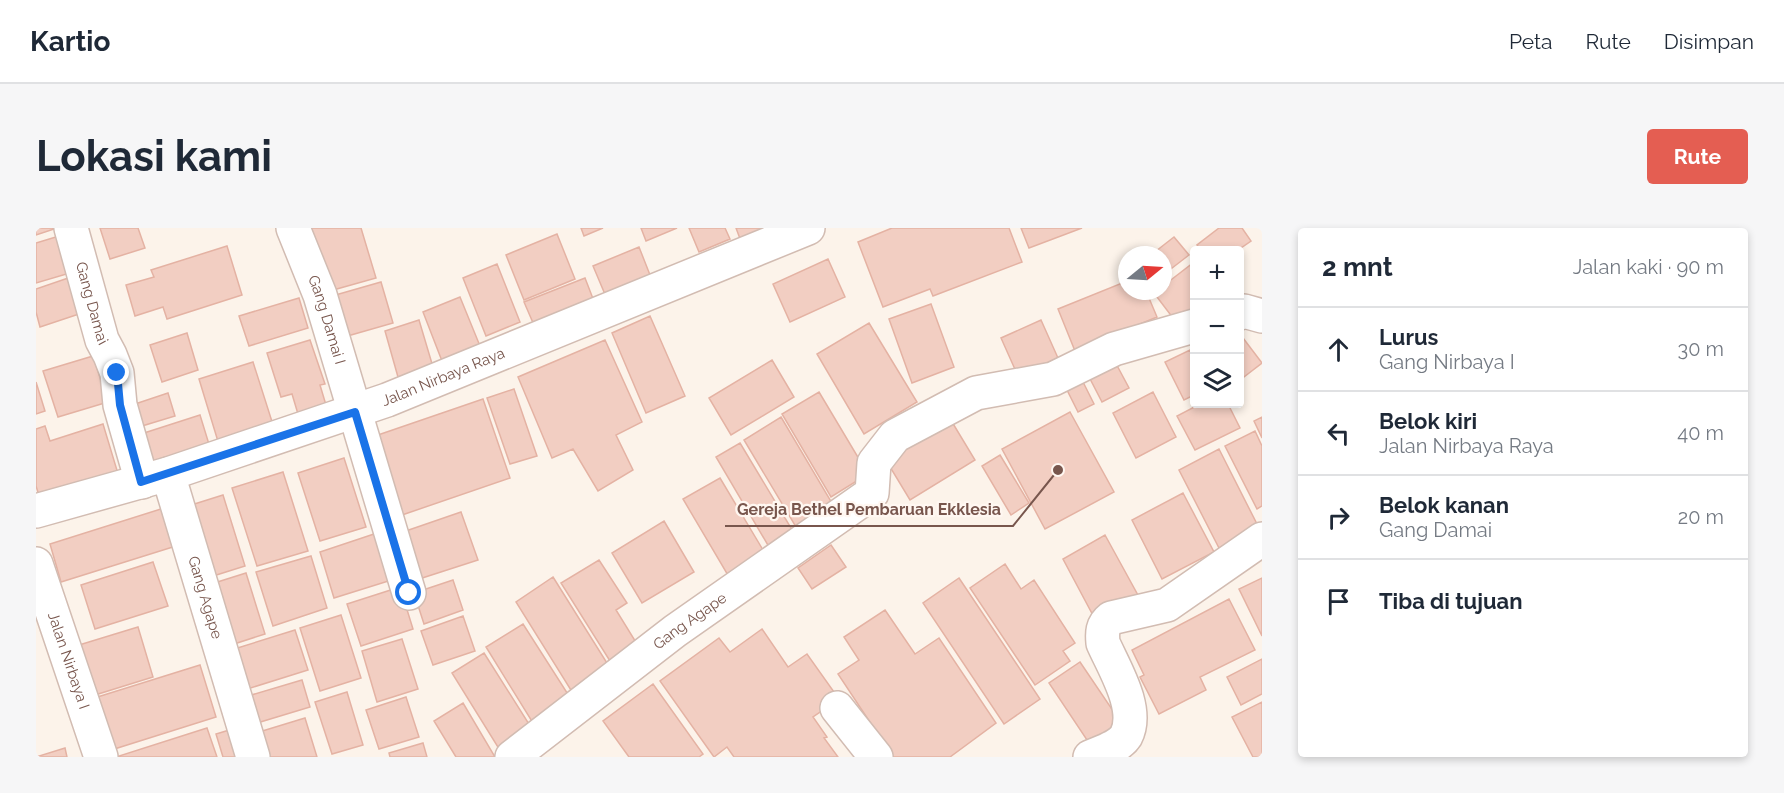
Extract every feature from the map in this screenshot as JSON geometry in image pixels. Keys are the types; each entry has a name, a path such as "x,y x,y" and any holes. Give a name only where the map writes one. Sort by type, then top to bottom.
{"street":[{"name":"Gang Damai","path":"71,228 102,340 117,373 120,405 154,478"},
{"name":"Gang Damai I","path":"293,228 320,295 409,593"},
{"name":"Jalan Nirbaya Raya","path":"36,511 154,478 355,412 808,228"},
{"path":"1244,311 1262,316"},
{"name":"Gang Agape","path":"513,757 675,631 872,493 874,463 895,436 976,393 1053,379 1113,349 1190,327"},
{"name":"Gang Agape","path":"154,478 253,757"},
{"path":"1090,757 1115,745 1125,737 1131,715 1129,703 1103,643 1102,634 1106,621 1167,605 1262,539"},
{"name":"Jalan Nirbaya I","path":"36,564 101,757"},
{"path":"837,708 876,757"}],"building":[{"path":"36,228 57,228 36,235"},
{"path":"100,228 138,228 145,248 110,259"},
{"path":"308,228 361,228 376,278 326,292"},
{"path":"581,228 603,228 584,236"},
{"path":"641,228 677,228 646,241"},
{"path":"689,228 725,228 730,239 699,252"},
{"path":"736,228 781,228 742,244"},
{"path":"892,228 1009,228 1022,262 933,296 930,289 883,307 858,242"},
{"path":"1021,228 1082,228 1029,248"},
{"path":"1219,228 1242,228 1251,241 1244,246 1197,245"},
{"path":"69,233 80,270 36,283 36,243"},
{"path":"557,234 575,279 524,300 506,255"},
{"path":"1174,237 1189,255 1172,268 1172,246 1162,246"},
{"path":"227,246 242,295 167,319 163,307 135,316 126,285 154,277 151,270"},
{"path":"639,247 652,280 607,299 593,266"},
{"path":"828,259 845,297 790,322 773,284"},
{"path":"497,264 520,322 486,336 463,278"},
{"path":"1190,265 1190,311 1176,322 1159,300 1172,300 1172,279"},
{"path":"74,276 85,312 40,327 36,312 36,289"},
{"path":"585,278 597,309 537,332 524,302"},
{"path":"381,282 393,323 337,339 325,298"},
{"path":"1118,285 1118,300 1150,300 1157,317 1075,351 1058,309"},
{"path":"460,297 480,346 442,361 423,312"},
{"path":"299,298 308,328 249,346 239,316"},
{"path":"931,304 954,367 912,383 889,319"},
{"path":"650,316 685,396 646,413 612,333"},
{"path":"419,320 433,367 398,377 385,331"},
{"path":"1041,320 1058,358 1018,376 1001,338"},
{"path":"869,323 917,402 864,434 817,354"},
{"path":"187,333 198,370 162,382 150,345"},
{"path":"1244,339 1262,363 1244,377"},
{"path":"310,340 325,384 320,385 326,405 298,414 292,394 281,397 267,353"},
{"path":"605,340 642,422 616,435 633,470 598,491 573,449 552,458 518,377"},
{"path":"1190,350 1190,397 1184,400 1165,362"},
{"path":"93,356 108,402 58,417 43,371"},
{"path":"1113,358 1129,388 1102,402 1086,371"},
{"path":"772,360 794,397 731,435 709,398"},
{"path":"253,362 275,431 220,448 199,379"},
{"path":"1079,374 1094,404 1078,412 1063,382"},
{"path":"36,382 45,411 36,414"},
{"path":"514,389 537,456 510,464 487,398"},
{"path":"819,392 868,474 831,497 782,414"},
{"path":"1153,392 1176,437 1136,458 1113,413"},
{"path":"168,393 175,416 142,426 135,404"},
{"path":"483,399 510,478 402,515 375,436"},
{"path":"1192,408 1230,408 1240,428 1195,450 1177,416"},
{"path":"1070,412 1114,492 1045,529 1002,449"},
{"path":"200,415 212,454 157,471 144,433"},
{"path":"781,417 839,515 802,537 744,440"},
{"path":"949,417 975,460 910,500 884,457"},
{"path":"1262,417 1262,438 1254,421"},
{"path":"103,424 119,477 43,508 36,486 36,429 45,426 50,441"},
{"path":"1255,431 1262,446 1262,506 1257,509 1225,446"},
{"path":"740,443 797,538 772,552 716,457"},
{"path":"1219,449 1259,528 1219,548 1179,470"},
{"path":"1000,455 1029,503 1011,515 982,466"},
{"path":"344,458 366,527 320,541 298,473"},
{"path":"283,472 308,551 257,566 232,488"},
{"path":"720,478 766,555 729,577 683,499"},
{"path":"1183,493 1214,552 1162,579 1132,520"},
{"path":"223,495 245,566 210,577 188,506"},
{"path":"164,508 176,546 61,582 50,544"},
{"path":"461,512 478,560 416,580 400,533"},
{"path":"664,521 694,572 642,603 612,553"},
{"path":"383,531 398,578 334,598 320,552"},
{"path":"1105,535 1139,597 1096,621 1063,559"},
{"path":"831,545 846,567 812,589 798,568"},
{"path":"311,556 327,608 273,626 256,572"},
{"path":"599,560 627,603 616,610 642,652 615,669 561,583"},
{"path":"153,562 168,606 95,629 81,585"},
{"path":"1005,564 1021,589 1034,580 1075,643 1063,651 1070,661 1035,685 970,588"},
{"path":"246,573 265,634 231,645 211,584"},
{"path":"553,577 612,671 574,695 516,602"},
{"path":"959,578 1040,699 1004,724 923,603"},
{"path":"1262,578 1262,636 1239,589"},
{"path":"453,580 463,610 424,624 414,593"},
{"path":"400,587 413,629 361,646 347,604"},
{"path":"1229,599 1255,650 1200,677 1206,690 1159,714 1140,677 1144,675 1132,650"},
{"path":"885,610 915,654 939,638 996,723 950,757 893,757 838,674 859,660 844,637"},
{"path":"341,615 361,678 320,691 300,628"},
{"path":"463,616 475,651 433,665 421,631"},
{"path":"523,624 571,699 533,723 486,647"},
{"path":"138,627 153,677 95,695 79,645"},
{"path":"762,629 788,667 807,654 839,699 813,717 827,737 824,738 838,757 734,757 727,747 714,757 660,681 719,638 730,652"},
{"path":"295,630 308,670 244,690 231,650"},
{"path":"402,639 418,689 377,702 362,651"},
{"path":"484,653 534,732 501,752 452,673"},
{"path":"1262,659 1262,694 1241,705 1227,677"},
{"path":"1080,662 1124,727 1093,749 1049,683"},
{"path":"200,665 216,717 108,751 91,699"},
{"path":"302,680 310,707 257,723 248,696"},
{"path":"653,684 703,754 699,757 629,757 603,721"},
{"path":"347,692 363,745 332,754 315,702"},
{"path":"406,697 419,737 379,749 366,710"},
{"path":"1262,702 1262,757 1253,757 1232,717"},
{"path":"463,703 495,757 456,757 434,721"},
{"path":"305,718 317,757 267,757 259,732"},
{"path":"207,728 217,757 119,756"},
{"path":"236,728 245,757 223,757 216,734"},
{"path":"423,743 427,757 390,757 389,753"},
{"path":"65,748 67,757 36,757"}],"place":[{"name":"Gereja Bethel Pembaruan Ekklesia","path":"1058,470"}],"route":[{"path":"117,373 120,405 141,482 355,412 409,593"}]}
